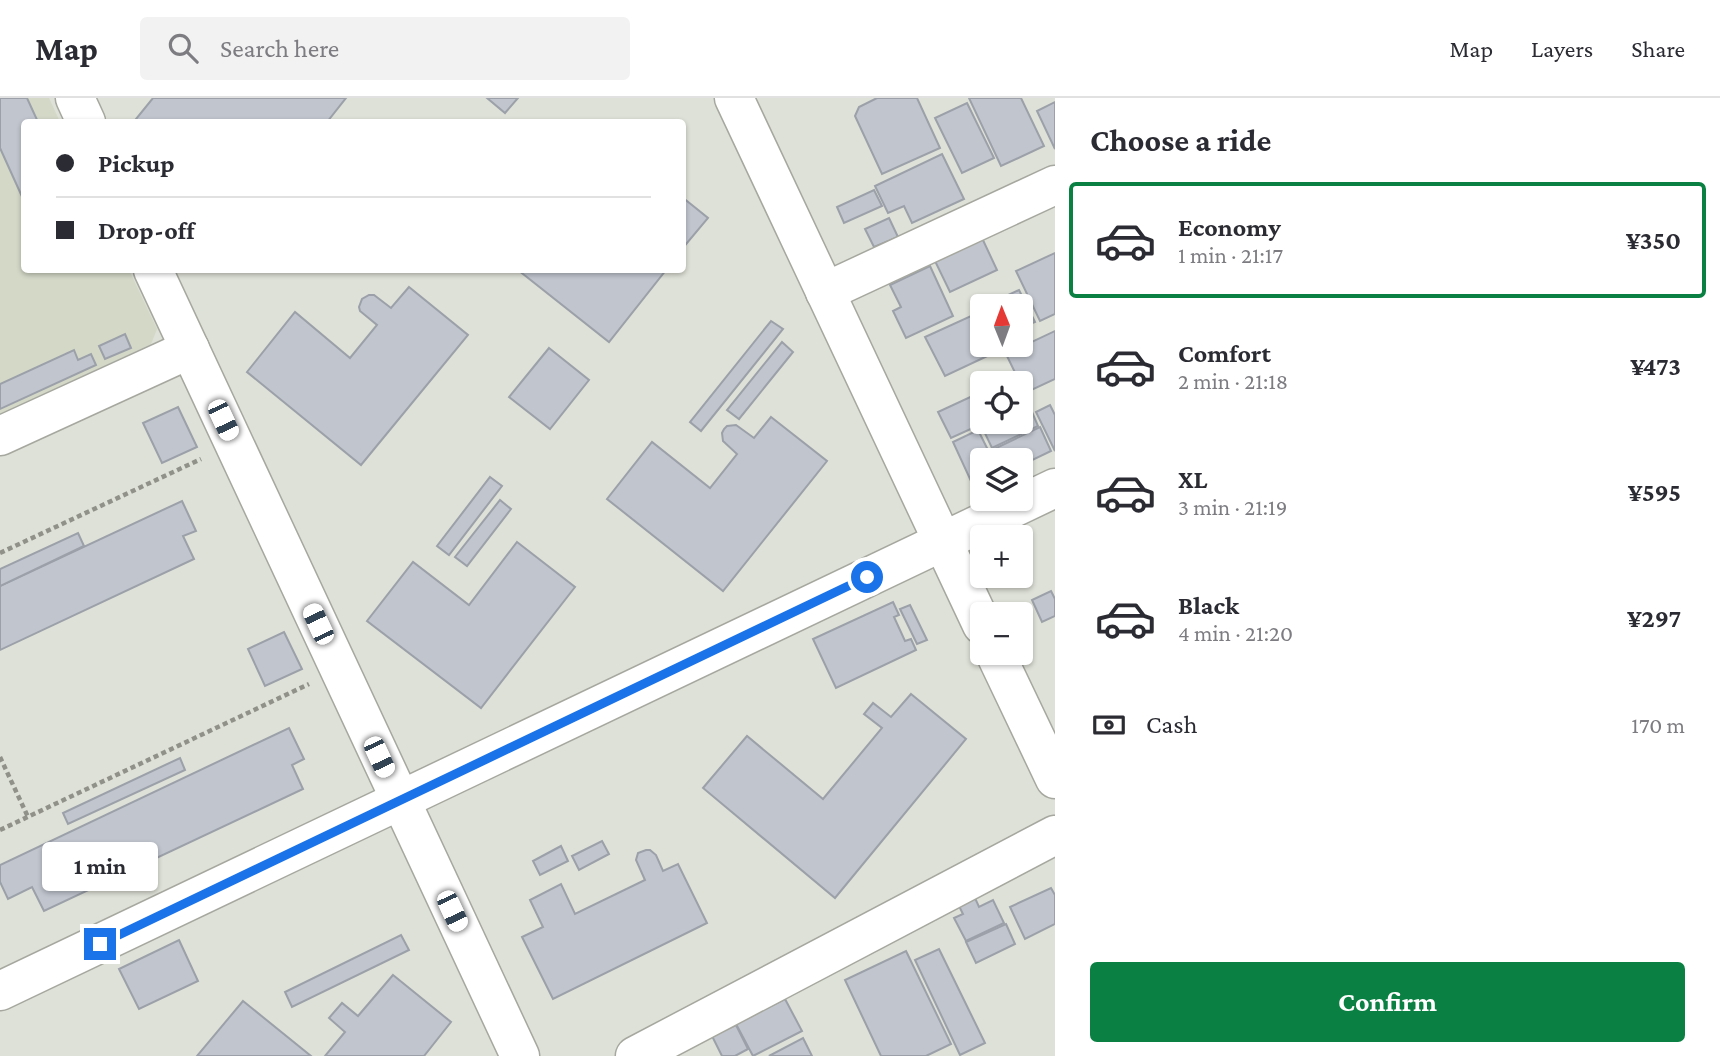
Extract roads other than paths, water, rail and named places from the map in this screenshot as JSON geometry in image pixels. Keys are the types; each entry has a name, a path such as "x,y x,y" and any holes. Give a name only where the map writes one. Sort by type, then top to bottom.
{"street":[{"path":"75,98 85,119"},
{"path":"734,98 971,602"},
{"path":"825,292 1055,185"},
{"path":"154,273 520,1056"},
{"path":"0,436 190,349"},
{"path":"0,991 1055,488"},
{"path":"1002,665 1046,735 1055,779"},
{"path":"635,1056 1055,835"}]}
